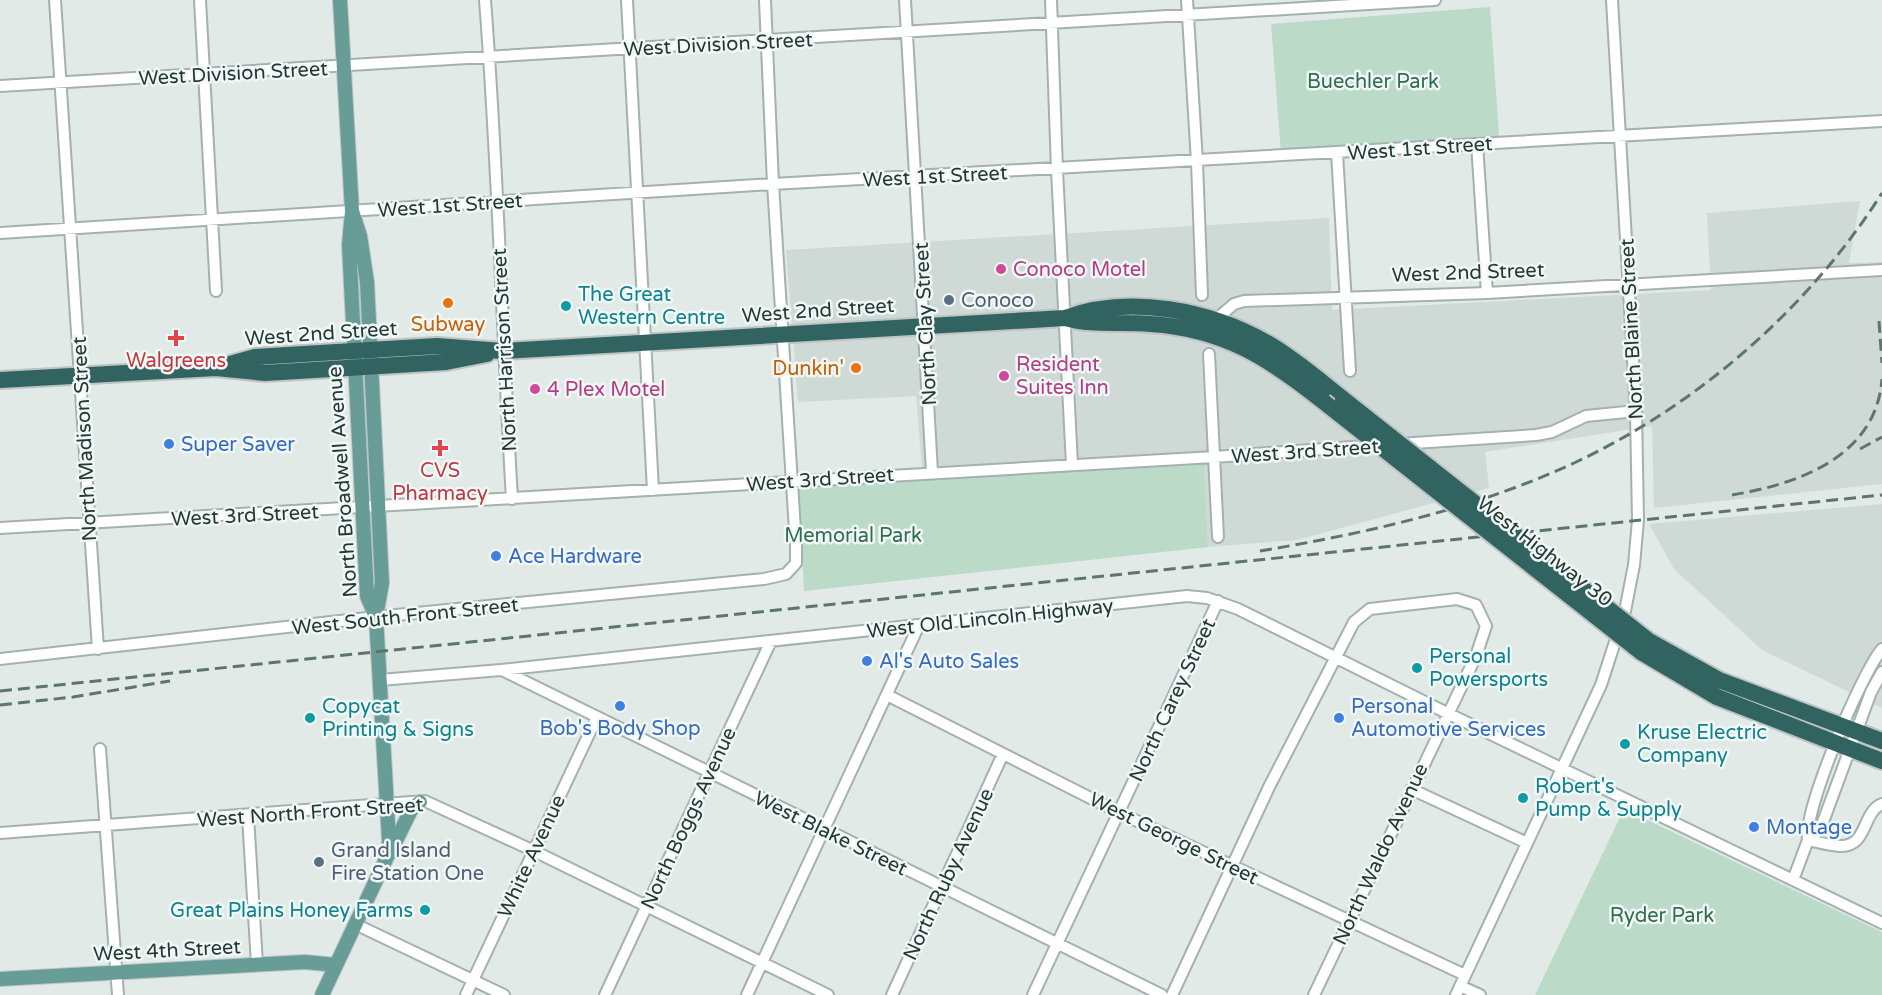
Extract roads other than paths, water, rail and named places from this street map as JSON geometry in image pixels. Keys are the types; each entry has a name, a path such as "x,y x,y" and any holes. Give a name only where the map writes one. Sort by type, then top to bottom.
{"highway":[{"name":"West 2nd Street","path":"0,380 216,368 255,357 362,359 452,346 502,351 924,324 1065,318 1091,324 1211,327"},
{"name":"West Highway 30","path":"1211,327 1270,345 1343,399 1645,646 1719,680 1882,741"},
{"name":"West Highway 30","path":"1211,327 1264,357 1645,646 1717,697 1882,761"}],"main road":[{"name":"North Broadwell Avenue","path":"340,0 352,211 362,246 362,508 367,596 376,617"},
{"name":"North Broadwell Avenue","path":"322,995 387,857 387,805 376,617 382,583 378,506 362,359"},
{"path":"387,857 411,810 420,802"},
{"name":"West 4th Street","path":"0,980 257,964 305,962 336,965"}],"street":[{"name":"North Madison Street","path":"55,0 72,228 88,523 98,649"},
{"path":"200,0 216,291"},
{"name":"North Harrison Street","path":"485,0 498,201 502,351 512,499"},
{"path":"627,0 653,490"},
{"path":"765,0 773,184 793,481"},
{"name":"North Clay Street","path":"905,0 917,177 932,472"},
{"path":"1052,0 1057,170 1072,465"},
{"path":"1187,0 1202,295"},
{"name":"West Division Street","path":"0,86 1053,24 1329,4 1435,0"},
{"name":"North Blaine Street","path":"1460,985 1600,685 1620,632 1632,575 1638,520 1636,411 1612,0"},
{"name":"West 1st Street","path":"0,233 637,192 1197,162 1477,144 1620,138 1882,121"},
{"path":"1477,144 1487,293"},
{"path":"1337,153 1350,371"},
{"name":"West 2nd Street","path":"1211,327 1238,302 1328,296 1345,298 1629,286 1882,270"},
{"path":"1209,354 1218,537"},
{"name":"West 3rd Street","path":"0,528 1214,457 1536,435 1552,432 1586,416 1636,411"},
{"name":"West South Front Street","path":"0,659 376,617 764,579 786,574 796,563 793,481"},
{"name":"West Old Lincoln Highway","path":"380,680 501,670 1187,596 1218,601 1882,923"},
{"name":"North Waldo Avenue","path":"1314,995 1446,713 1476,656 1486,626 1476,606 1456,599 1370,609 1353,622 1334,657"},
{"name":"North Carey Street","path":"1034,995 1218,601"},
{"path":"747,995 919,625"},
{"name":"North Boggs Avenue","path":"604,995 771,641"},
{"path":"1793,880 1808,840 1823,822 1865,675 1882,649"},
{"path":"1173,995 1232,866 1334,657"},
{"name":"West Blake Street","path":"501,670 1162,995"},
{"path":"1850,729 1882,672"},
{"name":"West George Street","path":"887,695 1120,813 1348,920 1480,995"},
{"name":"White Avenue","path":"466,995 597,717"},
{"path":"100,749 118,995"},
{"name":"North Ruby Avenue","path":"892,995 1003,754"},
{"path":"1411,789 1527,843"},
{"name":"West North Front Street","path":"0,833 431,803 828,995"},
{"path":"1808,840 1836,846 1849,845 1860,837 1870,814 1882,804"},
{"path":"248,816 257,964"},
{"path":"355,924 504,995"}],"railway":[{"path":"1260,551 1380,527 1498,494 1574,463 1620,439 1664,413 1707,382 1785,314 1821,276 1882,193"},
{"path":"1879,321 1882,363"},
{"path":"1732,495 1782,483 1830,462 1849,447 1865,428 1877,406 1882,379"},
{"path":"1860,449 1882,437"},
{"path":"0,691 1882,495"},
{"path":"0,705 73,697 170,681"}],"place":[{"name":"Conoco Motel","path":"1001,269"},
{"name":"Conoco","path":"949,300"},
{"name":"Subway","path":"448,303"},
{"name":"The Great Western Centre","path":"566,306"},
{"name":"Walgreens","path":"176,338"},
{"name":"Dunkin'","path":"856,368"},
{"name":"Resident Suites Inn","path":"1004,376"},
{"name":"4 Plex Motel","path":"535,389"},
{"name":"Super Saver","path":"169,444"},
{"name":"CVS Pharmacy","path":"440,448"},
{"name":"Ace Hardware","path":"496,556"},
{"name":"Al's Auto Sales","path":"867,661"},
{"name":"Personal Powersports","path":"1417,668"},
{"name":"Bob's Body Shop","path":"620,706"},
{"name":"Copycat Printing & Signs","path":"310,718"},
{"name":"Personal Automotive Services","path":"1339,718"},
{"name":"Kruse Electric Company","path":"1625,744"},
{"name":"Robert's Pump & Supply","path":"1523,798"},
{"name":"Montage","path":"1754,827"},
{"name":"Grand Island Fire Station One","path":"319,862"},
{"name":"Great Plains Honey Farms","path":"425,910"}],"park label":[{"name":"Buechler Park","path":"1373,81"},
{"name":"Memorial Park","path":"853,535"},
{"name":"Ryder Park","path":"1662,915"}]}
